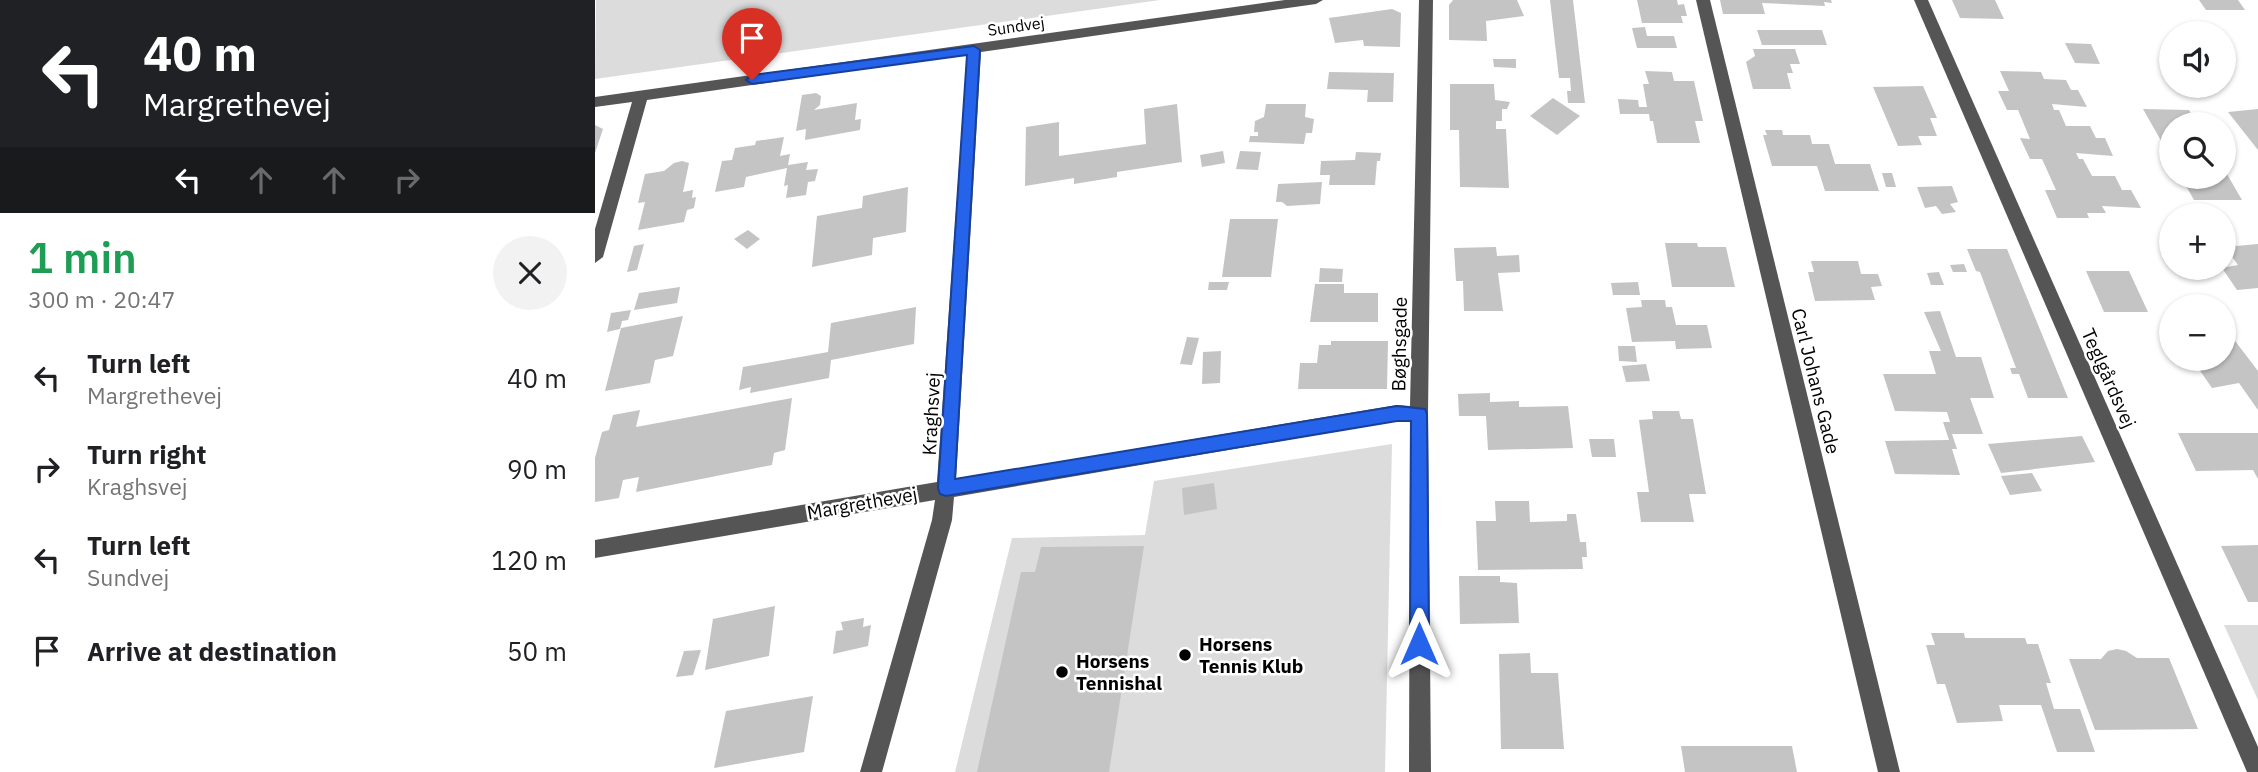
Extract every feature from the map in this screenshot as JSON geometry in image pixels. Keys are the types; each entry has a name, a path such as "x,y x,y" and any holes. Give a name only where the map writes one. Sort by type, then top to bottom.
{"street":[{"name":"Sundvej","path":"595,102 1316,0"},
{"name":"Bøghsgade","path":"1420,772 1419,414 1426,0"},
{"name":"Carl Johans Gade","path":"1703,0 1889,772"},
{"name":"Teglgårdsvej","path":"1921,0 2258,772"},
{"name":"Kraghsvej","path":"871,772 942,520 974,50"},
{"path":"595,257 641,95"},
{"name":"Margrethevej","path":"595,549 1384,416 1419,414"}],"shaded area":[{"path":"596,0 1160,0 595,79"},
{"name":"Horsens Tennis Klub","path":"1392,444 1385,772 955,772 1012,538 1145,535 1154,481"},
{"path":"2224,625 2258,625 2258,700"}],"building":[{"path":"1453,0 1517,0 1524,16 1486,21 1487,41 1449,40 1449,5"},
{"path":"1550,0 1573,0 1585,103 1568,103 1570,78 1559,78"},
{"path":"1637,0 1677,0 1678,5 1684,4 1687,16 1681,16 1683,23 1642,23"},
{"path":"1720,0 1831,0 1832,3 1824,2 1825,6 1762,3 1765,14 1723,14"},
{"path":"1952,0 1995,0 2004,19 1960,18"},
{"path":"2199,0 2238,0 2245,10 2206,10"},
{"path":"1392,9 1401,13 1400,47 1364,46 1363,40 1335,43 1329,18"},
{"path":"1645,27 1647,36 1674,36 1677,48 1637,48 1632,28"},
{"path":"1757,30 1822,30 1827,45 1762,45"},
{"path":"2065,43 2091,44 2100,64 2075,63"},
{"path":"1753,49 1795,49 1800,64 1790,64 1793,73 1787,73 1791,89 1753,89 1746,62 1755,56"},
{"path":"1493,59 1516,59 1516,68 1494,67"},
{"path":"1645,71 1672,72 1674,81 1694,81 1703,121 1695,121 1700,143 1657,143 1649,114 1620,114 1618,99 1638,100 1639,107 1647,107 1643,84 1649,84"},
{"path":"2000,71 2041,72 2044,79 2066,80 2071,90 2078,90 2087,107 2052,104 2054,110 2059,110 2066,126 2090,126 2096,138 2105,138 2113,156 2076,153 2079,159 2083,159 2092,176 2115,176 2122,190 2131,190 2141,208 2102,206 2106,213 2087,213 2089,218 2057,218 2045,190 2056,190 2042,159 2030,159 2020,138 2030,139 2018,110 2007,110 1998,91 2009,91"},
{"path":"1329,72 1394,73 1393,102 1367,102 1368,90 1327,89"},
{"path":"1450,84 1494,84 1495,100 1510,102 1507,109 1502,109 1502,121 1496,121 1496,129 1506,129 1509,188 1460,187 1459,130 1450,130"},
{"path":"1923,86 1937,118 1930,118 1937,136 1918,136 1922,145 1898,146 1873,87"},
{"path":"816,93 821,96 820,105 814,110 857,103 855,120 861,119 860,130 805,140 806,129 796,131 802,95"},
{"path":"1553,98 1580,116 1557,135 1530,116"},
{"path":"1177,104 1182,162 1117,172 1117,177 1074,184 1074,178 1025,186 1026,127 1059,122 1059,156 1146,144 1144,109"},
{"path":"1266,104 1306,104 1305,117 1314,119 1312,133 1306,133 1304,144 1249,142 1250,136 1258,136 1258,132 1254,132 1255,121 1264,117"},
{"path":"2143,109 2189,110 2190,112 2159,112 2159,137"},
{"path":"2258,109 2258,150 2236,122 2236,112 2228,112"},
{"path":"595,125 603,129 595,153"},
{"path":"1765,130 1782,130 1783,135 1810,135 1812,144 1829,144 1835,164 1870,164 1879,191 1825,191 1817,166 1772,166 1763,135 1767,135"},
{"path":"784,137 780,156 790,154 788,165 808,162 806,170 818,169 815,181 808,182 806,195 786,198 788,185 784,186 787,168 746,177 744,187 715,192 722,161 732,160 735,148 755,145 756,141"},
{"path":"1223,151 1225,163 1202,167 1200,155"},
{"path":"1240,151 1261,152 1258,170 1236,169"},
{"path":"1356,152 1381,153 1380,161 1377,161 1375,185 1329,185 1330,175 1320,175 1321,161 1355,160"},
{"path":"674,163 689,163 683,192 693,190 692,198 696,197 694,208 687,210 684,222 638,230 645,202 638,203 645,174 664,171"},
{"path":"1882,173 1892,173 1896,187 1886,187"},
{"path":"1322,182 1320,204 1287,206 1276,202 1278,184"},
{"path":"1952,186 1958,202 1950,204 1956,212 1942,214 1936,206 1925,208 1917,187"},
{"path":"908,187 906,232 873,238 872,255 812,267 817,216 862,208 863,196"},
{"path":"2188,189 2236,189 2242,200 2194,200"},
{"path":"1230,219 1278,219 1271,277 1222,277"},
{"path":"748,230 760,239 747,249 734,239"},
{"path":"1665,243 1726,247 1735,287 1672,287"},
{"path":"644,244 637,270 627,272 634,246"},
{"path":"2258,244 2258,288 2237,290 2230,280 2236,280 2236,246"},
{"path":"1496,247 1497,256 1519,255 1520,272 1498,273 1503,311 1464,311 1463,281 1456,281 1454,248"},
{"path":"1967,249 2007,249 2068,398 2028,398 2019,374 2012,374 2010,368 2016,368 1980,272 1976,271"},
{"path":"1811,261 1858,261 1861,274 1878,274 1882,286 1871,287 1875,300 1815,301 1808,272 1814,272"},
{"path":"1964,264 1967,272 1953,272 1950,265"},
{"path":"1320,268 1343,269 1342,282 1319,282"},
{"path":"2086,271 2129,271 2148,312 2104,312"},
{"path":"1939,272 1944,285 1931,285 1927,273"},
{"path":"1209,282 1229,282 1227,290 1208,290"},
{"path":"1638,282 1640,295 1613,295 1611,283"},
{"path":"1315,284 1344,284 1344,293 1378,293 1378,322 1310,322"},
{"path":"680,287 677,303 634,310 639,293"},
{"path":"1641,300 1665,300 1666,307 1672,307 1676,325 1707,325 1712,348 1676,349 1675,341 1632,342 1626,308 1642,307"},
{"path":"916,307 914,344 831,360 829,378 750,393 751,387 739,390 743,367 828,352 831,323"},
{"path":"631,310 628,320 622,321 620,329 607,332 611,313"},
{"path":"1940,311 1956,357 1981,357 1994,398 1970,398 1983,434 1952,434 1957,449 1952,449 1960,475 1895,474 1885,441 1949,440 1943,422 1950,422 1947,412 1895,411 1883,374 1936,374 1929,351 1941,351 1924,312"},
{"path":"683,316 673,356 655,360 650,383 605,391 621,328"},
{"path":"1187,337 1199,338 1192,365 1180,364"},
{"path":"1331,341 1388,341 1387,389 1298,389 1300,363 1317,363 1319,345 1331,345"},
{"path":"2236,342 2258,371 2258,410 2239,383 2212,388 2200,371 2236,371"},
{"path":"1618,346 1635,346 1637,362 1619,361"},
{"path":"1221,351 1220,383 1202,384 1203,352"},
{"path":"1646,364 1650,381 1626,382 1622,366"},
{"path":"1490,393 1490,402 1519,401 1519,407 1568,406 1573,448 1488,450 1486,416 1459,416 1458,394"},
{"path":"792,398 785,450 774,453 772,465 636,492 639,477 623,480 619,498 595,502 595,458 602,432 609,430 613,415 640,410 636,427"},
{"path":"1652,411 1679,411 1681,419 1693,419 1706,494 1689,494 1694,522 1641,522 1637,492 1649,492 1639,420 1653,419"},
{"path":"2178,433 2258,433 2258,479 2253,470 2196,471"},
{"path":"2082,436 2095,462 2001,473 1988,444"},
{"path":"1589,439 1614,439 1616,457 1592,457"},
{"path":"2032,473 2042,491 2010,495 2001,476"},
{"path":"1214,483 1217,509 1184,515 1182,488"},
{"path":"1495,501 1529,501 1530,522 1567,521 1567,514 1576,514 1580,542 1586,542 1587,557 1582,557 1583,569 1478,570 1476,521 1496,521"},
{"path":"2258,545 2258,602 2248,602 2221,546"},
{"name":"Horsens Tennishal","path":"1144,546 1109,772 977,772 1021,572 1035,572 1041,547"},
{"path":"1459,576 1500,576 1500,582 1517,583 1519,623 1460,624"},
{"path":"775,606 769,656 705,670 713,619"},
{"path":"864,618 863,627 871,625 868,646 833,654 836,631 843,630 841,622"},
{"path":"1931,633 1964,633 1965,638 2025,638 2027,644 2038,644 2051,683 2046,683 2054,709 2080,709 2095,752 2057,752 2041,705 1999,705 2003,721 1957,723 1945,684 1937,684 1926,645 1935,645"},
{"path":"2117,649 2137,658 2169,658 2198,729 2095,730 2069,659 2101,659 2108,651"},
{"path":"701,650 693,675 676,677 684,651"},
{"path":"1530,653 1531,673 1558,673 1564,749 1501,749 1499,654"},
{"path":"813,696 804,752 714,768 726,711"},
{"path":"1681,746 1792,746 1797,772 1685,772"}],"place":[{"name":"Horsens Tennis Klub","path":"1185,655"},
{"name":"Horsens Tennishal","path":"1062,672"}],"route":[{"path":"752,80 974,50 946,488 1397,414 1419,414 1419,644"}]}
